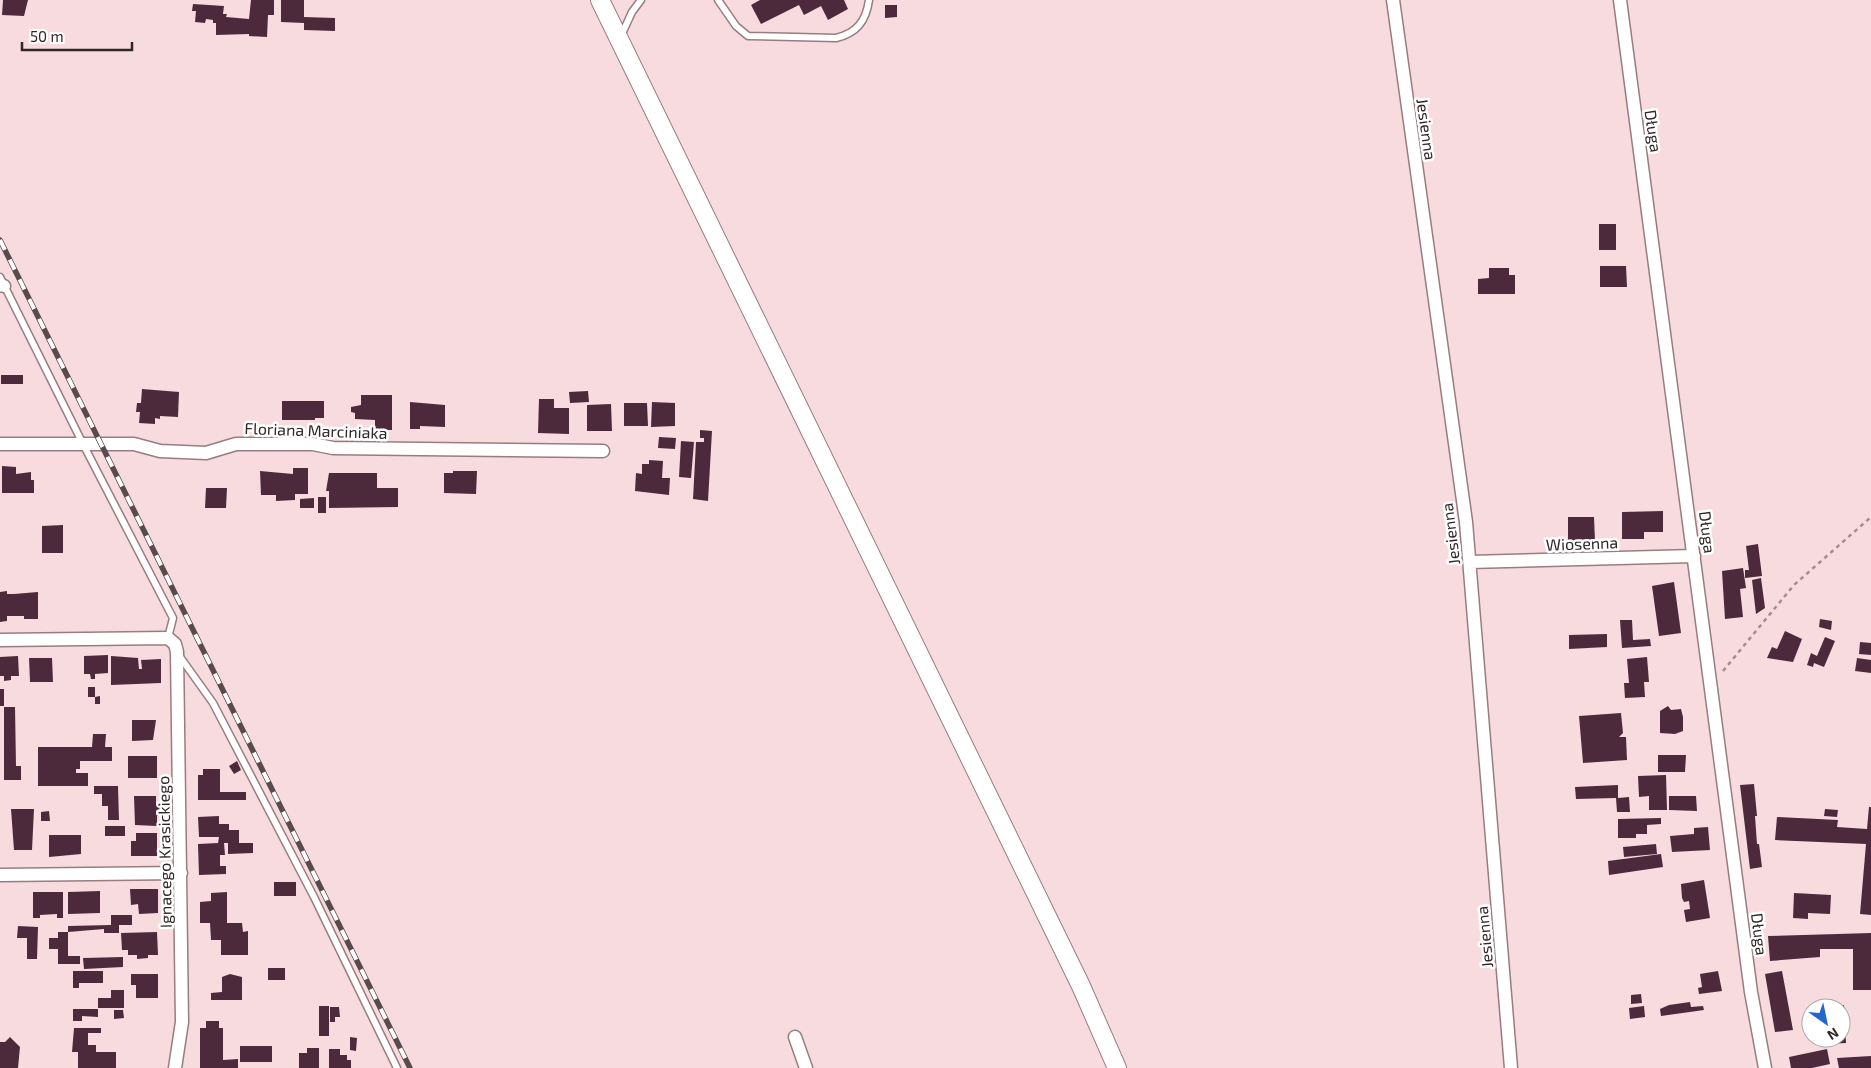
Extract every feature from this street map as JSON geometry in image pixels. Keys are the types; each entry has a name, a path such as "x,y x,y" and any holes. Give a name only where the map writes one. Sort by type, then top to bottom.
{"main road":[{"path":"600,0 1076,977 1117,1068"}],"street":[{"name":"Jesienna","path":"1393,0 1470,562 1511,1068"},
{"name":"Długa","path":"1620,0 1752,992 1765,1068"},
{"name":"Floriana Marciniaka","path":"0,444 134,444 160,451 206,452 236,444 313,444 333,448 603,451"},
{"name":"Wiosenna","path":"1470,562 1694,556"},
{"path":"0,640 168,638 175,644 177,652"},
{"name":"Ignacego Krasickiego","path":"175,1068 182,1022 177,652"},
{"path":"0,875 181,874"},
{"path":"795,1038 806,1068"}],"lane":[{"path":"619,40 632,12 641,0"},
{"path":"718,0 736,26 748,36 826,38 843,36 859,27 866,16 869,0"},
{"path":"1,283 173,618 168,638"},
{"path":"177,652 213,702 314,897 397,1068"}],"path":[{"path":"1710,676 1722,672 1794,585 1871,517"}],"building":[{"path":"3,0 28,0 24,16 2,15"},
{"path":"251,0 274,0 274,15 268,15 267,37 249,36 249,34 216,35 216,23 213,23 213,20 206,19 205,23 195,22 196,11 192,11 193,4 224,6 223,14 227,14 226,17 249,19"},
{"path":"281,0 304,0 304,17 335,18 335,31 304,30 304,23 281,22"},
{"path":"760,0 844,0 848,9 828,20 821,6 804,15 799,5 761,24 751,5"},
{"path":"885,5 897,5 897,17 885,18"},
{"path":"1599,224 1616,224 1616,250 1599,250"},
{"path":"1600,266 1626,266 1627,287 1600,287"},
{"path":"1489,268 1509,268 1509,275 1515,275 1515,294 1478,294 1478,279 1489,278"},
{"path":"1,375 23,375 23,384 1,384"},
{"path":"142,389 179,392 178,417 160,416 160,419 155,418 155,424 139,423 140,412 136,412 137,403 141,403"},
{"path":"588,391 589,402 570,403 569,392"},
{"path":"361,395 392,395 392,430 375,430 375,420 355,419 355,413 351,412 351,407 361,405"},
{"path":"539,399 554,399 554,408 569,408 569,434 538,433"},
{"path":"282,401 324,401 324,418 315,418 315,420 282,420"},
{"path":"410,402 445,405 445,427 420,426 420,429 410,429"},
{"path":"652,402 675,403 675,426 651,427"},
{"path":"624,403 647,403 648,426 624,426"},
{"path":"611,404 612,431 587,431 587,405"},
{"path":"700,430 712,431 708,501 693,499 696,442 704,442 704,438 700,438"},
{"path":"659,437 676,438 675,449 658,448"},
{"path":"681,441 694,442 691,478 679,477"},
{"path":"649,460 663,461 662,478 670,478 669,495 635,491 636,473 642,474 642,464 649,464"},
{"path":"2,466 16,467 16,474 31,472 31,480 34,480 34,493 2,493"},
{"path":"293,468 308,468 308,494 295,494 295,500 276,501 276,495 261,495 260,471 293,474"},
{"path":"453,471 477,471 476,494 444,493 444,473 453,473"},
{"path":"329,473 377,473 377,488 398,488 398,507 329,508 329,491 326,491"},
{"path":"206,488 227,488 226,508 205,508"},
{"path":"318,497 326,497 326,513 318,513"},
{"path":"314,498 314,508 300,508 300,499"},
{"path":"1663,511 1663,532 1644,532 1644,539 1622,539 1622,512"},
{"path":"1568,517 1594,517 1595,541 1568,541"},
{"path":"63,525 63,553 42,553 42,526"},
{"path":"1758,544 1762,576 1745,578 1745,570 1749,570 1746,546"},
{"path":"1743,568 1746,588 1740,589 1743,617 1725,619 1722,571"},
{"path":"1761,578 1765,608 1756,614 1752,580"},
{"path":"1674,582 1681,633 1659,636 1652,586"},
{"path":"7,591 7,594 38,592 38,619 24,619 24,616 7,616 7,621 0,622 0,592"},
{"path":"1820,619 1832,621 1831,630 1819,627"},
{"path":"1620,620 1632,620 1633,640 1650,639 1651,646 1622,648"},
{"path":"1785,631 1802,639 1793,662 1767,658 1772,647 1777,649"},
{"path":"1607,634 1607,647 1569,649 1569,635"},
{"path":"1825,637 1835,641 1824,667 1814,663 1813,667 1807,665 1811,653 1817,656"},
{"path":"1860,642 1871,643 1871,655 1859,654"},
{"path":"108,655 108,673 95,674 95,679 91,679 90,674 84,674 84,656"},
{"path":"18,656 19,676 11,676 11,680 4,681 4,676 0,676 0,657"},
{"path":"111,656 138,658 139,669 142,669 141,660 161,659 161,683 111,685"},
{"path":"1647,657 1649,682 1644,682 1645,697 1625,698 1624,683 1629,683 1627,659"},
{"path":"29,658 52,658 53,682 30,682"},
{"path":"1857,658 1871,660 1871,673 1855,671"},
{"path":"88,687 95,687 95,697 88,697"},
{"path":"0,689 4,689 4,706 0,706"},
{"path":"100,696 100,704 95,704 95,697"},
{"path":"1668,706 1671,710 1681,709 1683,731 1675,734 1660,733 1660,711"},
{"path":"4,707 15,707 16,766 21,766 21,780 4,780"},
{"path":"1621,713 1623,733 1619,737 1626,737 1627,760 1583,763 1579,716"},
{"path":"132,720 156,720 153,740 132,741"},
{"path":"93,734 106,734 105,747 112,747 112,761 80,761 80,769 76,769 76,773 88,773 88,786 38,786 38,747 92,747"},
{"path":"1658,755 1686,755 1685,772 1658,772"},
{"path":"128,756 157,756 157,778 128,778"},
{"path":"237,761 241,770 234,774 229,766"},
{"path":"203,769 220,769 220,792 246,792 246,800 198,800 198,775 203,775"},
{"path":"1666,775 1667,810 1649,810 1649,796 1639,797 1638,776"},
{"path":"1754,784 1757,844 1759,844 1762,867 1750,869 1740,785"},
{"path":"1618,785 1618,798 1629,797 1630,812 1617,812 1616,798 1576,799 1575,787"},
{"path":"94,786 118,786 119,820 108,820 108,806 102,806 102,794 94,794"},
{"path":"134,796 156,796 156,805 161,805 161,816 157,816 157,826 135,825"},
{"path":"1669,796 1696,796 1697,811 1669,810"},
{"path":"1869,807 1871,807 1871,915 1860,914 1866,844 1775,840 1777,817 1838,820 1837,827 1867,829"},
{"path":"11,809 34,809 32,850 14,850"},
{"path":"1825,809 1838,810 1837,817 1824,816"},
{"path":"49,811 50,821 41,821 41,812"},
{"path":"219,816 219,824 229,824 229,830 239,830 239,843 253,843 253,853 228,854 228,843 224,843 225,855 220,855 220,866 226,866 226,874 199,875 198,844 218,843 219,837 199,837 198,817"},
{"path":"1661,818 1661,824 1647,825 1647,834 1636,834 1636,838 1618,838 1618,819"},
{"path":"105,826 125,826 125,836 105,836"},
{"path":"1708,827 1710,850 1672,852 1670,836 1694,834 1694,828"},
{"path":"136,833 157,833 157,856 131,856 131,841 136,841"},
{"path":"49,835 81,835 81,854 49,857"},
{"path":"1656,844 1657,854 1624,857 1623,847"},
{"path":"1661,854 1663,867 1609,875 1608,861"},
{"path":"1704,880 1710,918 1686,922 1684,910 1690,909 1689,901 1684,902 1682,898 1681,884"},
{"path":"274,882 296,882 296,896 274,896"},
{"path":"130,889 158,889 158,913 139,914 138,904 131,905"},
{"path":"100,891 100,913 68,914 68,892"},
{"path":"33,892 63,892 63,918 57,918 57,914 40,915 40,918 33,918"},
{"path":"227,892 227,923 242,923 243,932 248,931 248,955 221,955 221,940 211,940 210,923 200,923 200,902 211,901 211,893"},
{"path":"1794,893 1831,895 1830,914 1808,913 1808,919 1793,918"},
{"path":"111,915 132,915 132,925 119,925 119,933 104,933 104,929 68,932 68,926 111,925"},
{"path":"18,926 38,927 37,959 27,959 27,938 17,938"},
{"path":"58,932 68,932 68,956 80,956 80,964 58,964 58,949 49,949 49,938 58,938"},
{"path":"157,932 158,955 148,955 148,958 137,959 137,955 128,955 128,950 122,950 121,933"},
{"path":"1871,933 1871,990 1853,990 1853,949 1820,949 1820,957 1770,961 1768,936"},
{"path":"123,957 123,967 84,969 83,958"},
{"path":"268,968 285,968 285,980 268,980"},
{"path":"73,971 103,971 103,983 79,983 79,988 73,988"},
{"path":"1718,971 1722,991 1699,994 1698,988 1702,987 1700,974"},
{"path":"1782,971 1793,1030 1775,1032 1765,974"},
{"path":"131,974 158,974 158,998 136,998 136,985 131,985"},
{"path":"230,974 242,977 242,1000 211,1000 211,993 222,992 222,977"},
{"path":"111,990 124,990 124,1008 98,1008 98,998 111,998"},
{"path":"1641,994 1642,1003 1631,1004 1631,995"},
{"path":"1690,1002 1691,1007 1703,1006 1704,1010 1661,1016 1660,1009 1669,1005"},
{"path":"319,1006 329,1006 329,1036 319,1036"},
{"path":"1644,1006 1645,1017 1630,1019 1629,1008"},
{"path":"330,1007 339,1007 340,1017 335,1017 335,1022 330,1022"},
{"path":"73,1009 98,1009 98,1017 82,1016 82,1021 73,1021"},
{"path":"114,1010 123,1010 124,1018 114,1019"},
{"path":"206,1021 219,1021 219,1028 223,1028 223,1060 238,1059 238,1068 200,1068 200,1028 206,1028"},
{"path":"74,1028 101,1028 101,1033 88,1033 88,1045 96,1045 96,1052 116,1052 116,1068 78,1068 78,1052 72,1052"},
{"path":"10,1037 20,1047 18,1068 0,1068 0,1042 5,1042"},
{"path":"350,1037 357,1038 356,1051 350,1050"},
{"path":"240,1046 272,1046 272,1062 240,1062"},
{"path":"307,1048 319,1048 319,1068 299,1068 299,1053 307,1053"},
{"path":"329,1049 340,1049 340,1055 347,1055 347,1060 351,1060 351,1068 329,1068"},
{"path":"1827,1049 1830,1064 1812,1068 1791,1068 1789,1057"},
{"path":"1871,1056 1871,1068 1839,1068 1837,1058"}],"railway":[{"path":"0,240 410,1068"}]}
